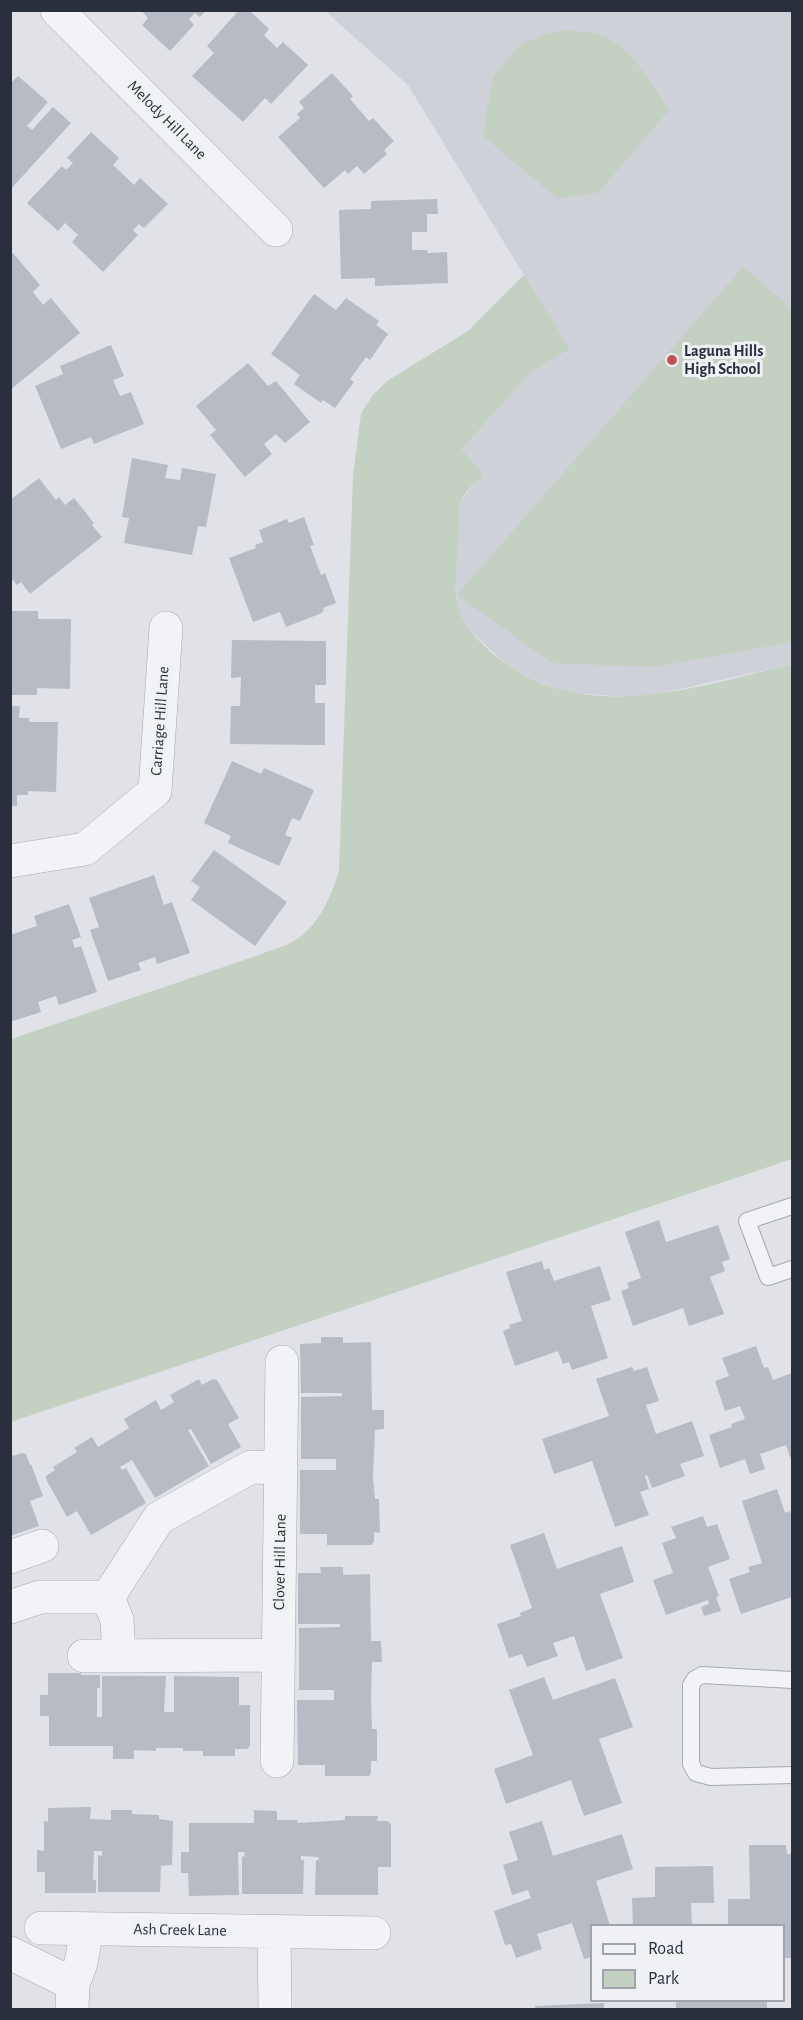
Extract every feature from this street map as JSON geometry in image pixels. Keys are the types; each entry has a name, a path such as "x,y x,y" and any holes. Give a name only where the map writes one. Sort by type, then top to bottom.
{"street":[{"name":"Melody Hill Lane","path":"57,10 276,230"},
{"name":"Carriage Hill Lane","path":"10,861 85,849 155,791 166,628"},
{"name":"Clover Hill Lane","path":"277,1761 282,1362"},
{"path":"108,1597 159,1518 251,1467 281,1468"},
{"path":"10,1557 42,1546"},
{"path":"10,1607 40,1598 108,1597"},
{"path":"108,1597 117,1620 119,1656"},
{"path":"84,1656 278,1655"},
{"name":"Ash Creek Lane","path":"41,1928 374,1933"},
{"path":"10,1953 72,1997 87,1929"},
{"path":"274,1932 275,2010"}],"lane":[{"path":"792,1206 747,1221 768,1277 792,1269"},
{"path":"792,1680 702,1675 695,1678 691,1685 691,1764 696,1773 711,1777 792,1775"}],"shaded area":[{"name":"Laguna Hills High School","path":"325,11 792,11 792,664 658,694 630,697 570,693 529,678 506,664 466,627 458,613 455,584 460,501 483,474 462,449 533,370 569,349 408,85"}],"green space":[{"path":"565,30 596,34 616,44 634,60 669,110 598,193 557,198 484,137 493,76 521,44 543,35"},
{"path":"743,267 792,309 792,642 655,667 552,663 457,595"},
{"path":"524,275 570,349 533,370 462,449 483,474 460,502 456,588 459,610 468,628 492,653 526,676 562,690 599,696 638,696 677,691 792,664 792,1159 11,1422 11,1039 286,945 303,935 317,919 328,900 339,871 353,476 361,413 373,395 387,381 468,331"}],"building":[{"path":"141,10 206,10 200,17 195,13 189,19 194,25 170,51 142,25 148,18"},
{"path":"239,10 249,10 269,29 264,35 277,48 283,42 308,65 271,104 265,98 243,122 192,76 214,53 207,46"},
{"path":"332,73 353,96 350,99 369,121 373,118 394,141 384,150 387,154 364,174 357,166 348,174 345,170 324,188 278,137 300,118 297,114 304,108 299,102"},
{"path":"18,76 48,102 27,126 32,130 53,107 71,123 10,190 10,84"},
{"path":"91,132 119,158 113,165 134,185 140,178 168,204 144,228 139,224 133,230 138,235 103,272 72,242 78,235 65,223 58,231 27,203 62,166 66,170 73,163 67,158"},
{"path":"437,199 438,214 427,214 427,232 412,232 412,250 427,250 428,253 447,252 448,283 375,286 375,278 341,279 339,210 371,209 371,201"},
{"path":"13,253 40,285 33,292 43,305 51,298 80,333 10,390 10,255"},
{"path":"314,294 336,310 346,298 379,321 376,325 388,334 370,360 366,357 350,379 354,382 335,408 323,400 321,403 294,384 300,375 271,354"},
{"path":"111,345 124,376 113,380 120,396 131,392 144,424 94,444 91,437 61,449 35,386 63,374 60,366"},
{"path":"248,363 268,386 276,381 310,422 285,443 276,434 264,444 272,454 245,477 210,435 216,430 196,406"},
{"path":"132,458 168,465 165,478 180,480 182,468 216,474 206,527 198,526 192,555 124,543 129,518 122,517"},
{"path":"39,478 56,500 59,497 65,505 74,498 102,537 30,594 21,582 17,585 10,577 10,500"},
{"path":"304,517 314,545 310,546 321,575 325,573 336,603 323,608 322,613 286,627 280,612 253,622 229,558 256,548 255,545 263,542 259,530 287,519 289,523"},
{"path":"10,611 38,611 38,619 71,619 70,689 37,688 37,695 10,695"},
{"path":"232,640 326,641 326,685 315,685 315,703 325,703 325,745 230,744 231,706 240,706 241,677 231,678"},
{"path":"10,706 20,706 19,718 29,718 29,722 58,722 56,792 28,791 28,795 17,795 17,806 10,806"},
{"path":"232,761 261,774 264,768 314,790 300,821 292,818 285,835 292,838 279,866 228,843 231,836 204,823"},
{"path":"214,850 287,902 255,946 191,900 200,887 191,881"},
{"path":"154,875 164,905 172,902 190,953 157,964 155,957 138,963 141,970 108,981 90,930 99,927 89,898"},
{"path":"69,904 81,937 72,940 75,948 81,946 97,992 59,1005 56,996 38,1002 41,1012 10,1022 10,935 37,926 34,916"},
{"path":"659,1220 666,1242 718,1225 730,1259 722,1262 725,1271 710,1277 724,1314 689,1326 683,1308 633,1326 621,1291 629,1288 627,1283 641,1278 625,1232"},
{"path":"542,1261 544,1270 549,1268 554,1281 600,1266 611,1300 591,1306 608,1358 572,1370 569,1362 563,1364 558,1351 515,1366 503,1331 510,1328 509,1325 522,1321 506,1272"},
{"path":"321,1337 343,1337 343,1343 371,1342 372,1410 384,1410 384,1429 375,1430 373,1477 375,1499 379,1499 380,1533 374,1532 374,1542 371,1545 327,1545 327,1534 300,1534 300,1470 336,1470 336,1459 301,1459 301,1397 342,1396 342,1393 301,1393 300,1344 321,1343"},
{"path":"756,1346 764,1368 768,1367 773,1380 792,1373 792,1463 786,1445 760,1454 765,1469 750,1474 745,1459 720,1468 709,1435 732,1427 731,1424 745,1419 740,1406 725,1411 715,1381 729,1376 722,1358"},
{"path":"632,1367 634,1371 647,1367 659,1401 646,1405 656,1434 692,1421 704,1456 680,1464 685,1476 652,1488 647,1475 645,1476 649,1489 640,1492 649,1515 615,1527 592,1461 554,1474 542,1439 609,1416 596,1379"},
{"path":"199,1379 202,1385 213,1379 217,1380 239,1418 228,1424 241,1447 211,1464 191,1429 188,1430 209,1466 155,1498 132,1460 120,1467 122,1470 126,1468 146,1503 91,1535 77,1511 67,1517 46,1479 46,1476 55,1470 53,1467 77,1452 74,1448 92,1437 98,1447 129,1428 124,1419 156,1400 161,1410 174,1402 170,1395"},
{"path":"10,1450 13,1456 26,1454 43,1496 30,1501 39,1526 10,1536"},
{"path":"777,1489 785,1513 790,1511 792,1518 792,1597 741,1614 729,1579 750,1572 748,1567 762,1563 742,1501"},
{"path":"703,1516 707,1527 717,1524 730,1559 708,1567 719,1596 716,1597 721,1611 704,1616 701,1607 709,1604 708,1600 666,1615 653,1580 673,1573 662,1543 676,1538 671,1527"},
{"path":"544,1533 557,1569 622,1546 634,1582 600,1594 623,1658 586,1671 574,1636 553,1643 558,1656 527,1667 522,1654 509,1658 497,1624 521,1616 520,1613 532,1608 510,1545"},
{"path":"320,1567 343,1567 343,1575 370,1574 371,1641 381,1641 382,1662 372,1662 372,1729 377,1729 377,1761 371,1761 369,1776 325,1776 325,1765 298,1765 297,1700 334,1700 334,1690 299,1690 299,1628 340,1627 340,1624 298,1624 298,1573 321,1573"},
{"path":"48,1673 100,1675 100,1688 97,1688 97,1717 102,1717 102,1676 166,1676 164,1712 174,1712 174,1676 239,1677 239,1705 250,1705 250,1746 247,1749 235,1749 235,1756 203,1756 203,1751 156,1748 156,1751 134,1750 134,1759 113,1759 113,1746 49,1746 49,1716 40,1716 40,1695 48,1695"},
{"path":"544,1677 553,1700 615,1678 633,1727 599,1739 622,1803 584,1816 571,1780 506,1804 494,1769 533,1755 509,1690"},
{"path":"91,1807 90,1819 111,1820 111,1810 132,1810 132,1814 159,1815 159,1819 173,1821 172,1865 161,1866 160,1892 98,1892 98,1855 102,1856 102,1851 94,1851 93,1880 96,1880 96,1893 45,1893 45,1872 37,1872 37,1850 44,1851 44,1821 48,1822 48,1808"},
{"path":"254,1810 277,1811 277,1820 298,1820 297,1823 345,1820 345,1816 378,1816 377,1821 387,1821 391,1824 391,1867 378,1867 378,1895 315,1895 318,1857 301,1856 301,1860 304,1860 303,1894 242,1894 242,1857 245,1856 244,1852 238,1852 239,1895 189,1896 188,1873 181,1873 181,1852 189,1852 189,1823 254,1823"},
{"path":"542,1821 553,1856 622,1834 633,1869 596,1881 609,1924 590,1924 590,1958 584,1959 572,1923 537,1934 542,1949 516,1958 511,1944 505,1945 494,1911 531,1898 528,1890 512,1895 503,1865 518,1860 509,1832"},
{"path":"749,1845 786,1845 787,1854 792,1854 792,1958 785,1958 785,1924 728,1924 728,1899 750,1899"},
{"path":"713,1866 714,1903 691,1903 692,1924 633,1924 632,1898 655,1897 655,1867"},
{"path":"676,2002 767,2002 767,2010 676,2010"},
{"path":"604,2003 604,2010 536,2010 535,2006"}],"place":[{"name":"Laguna Hills High School","path":"672,360"}]}
